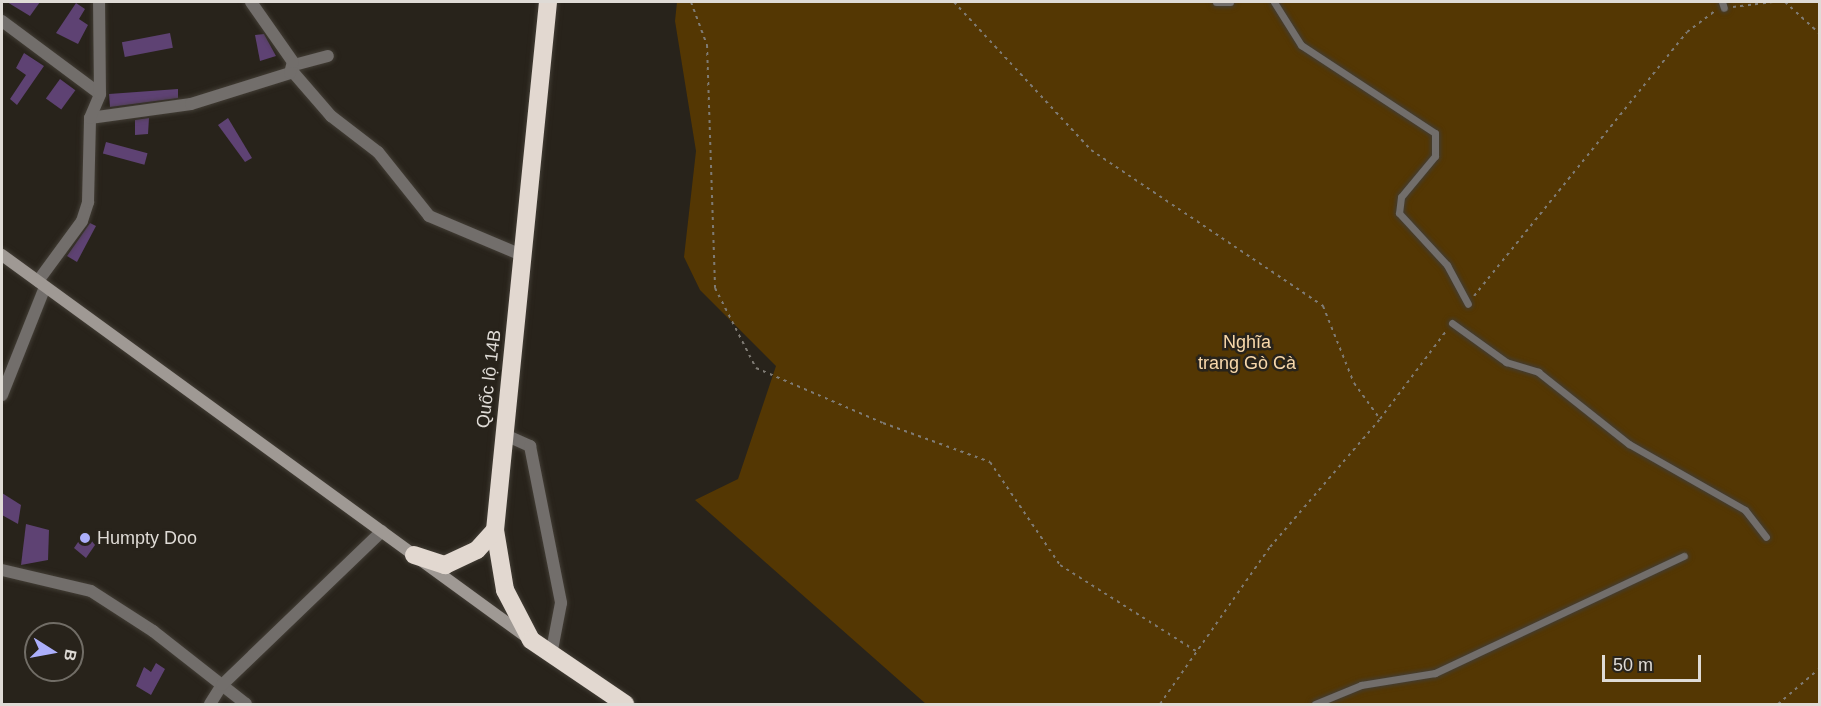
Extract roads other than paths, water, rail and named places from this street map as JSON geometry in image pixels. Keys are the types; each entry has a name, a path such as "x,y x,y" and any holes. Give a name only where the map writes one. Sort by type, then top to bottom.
{"highway":[{"name":"Quốc lộ 14B","path":"548,2 495,530 505,590 531,640 622,704"},
{"path":"414,555 445,565 477,550 495,530"}],"main road":[{"path":"2,255 531,640"}],"street":[{"path":"2,395 41,284 85,213 90,118 100,94 99,2"},
{"path":"251,2 293,68 331,116 378,152 429,216 524,256"},
{"path":"2,21 100,94"},
{"path":"90,118 191,104 328,56"},
{"path":"504,434 530,446 561,611 551,655"},
{"path":"210,705 222,685 382,531"},
{"path":"2,570 91,591 222,685 246,705"}],"lane":[{"path":"1216,2 1230,2"},
{"path":"1274,2 1300,45 1435,133 1435,156 1401,197 1399,213 1447,265 1468,304"},
{"path":"1452,323 1506,362 1538,372 1629,444 1745,510 1766,537"},
{"path":"1315,705 1361,685 1435,672 1684,556"}],"place":[{"name":"Humpty Doo","path":"85,538"}],"park label":[{"name":"Nghĩa trang Gò Cà","path":"1247,353"}]}
